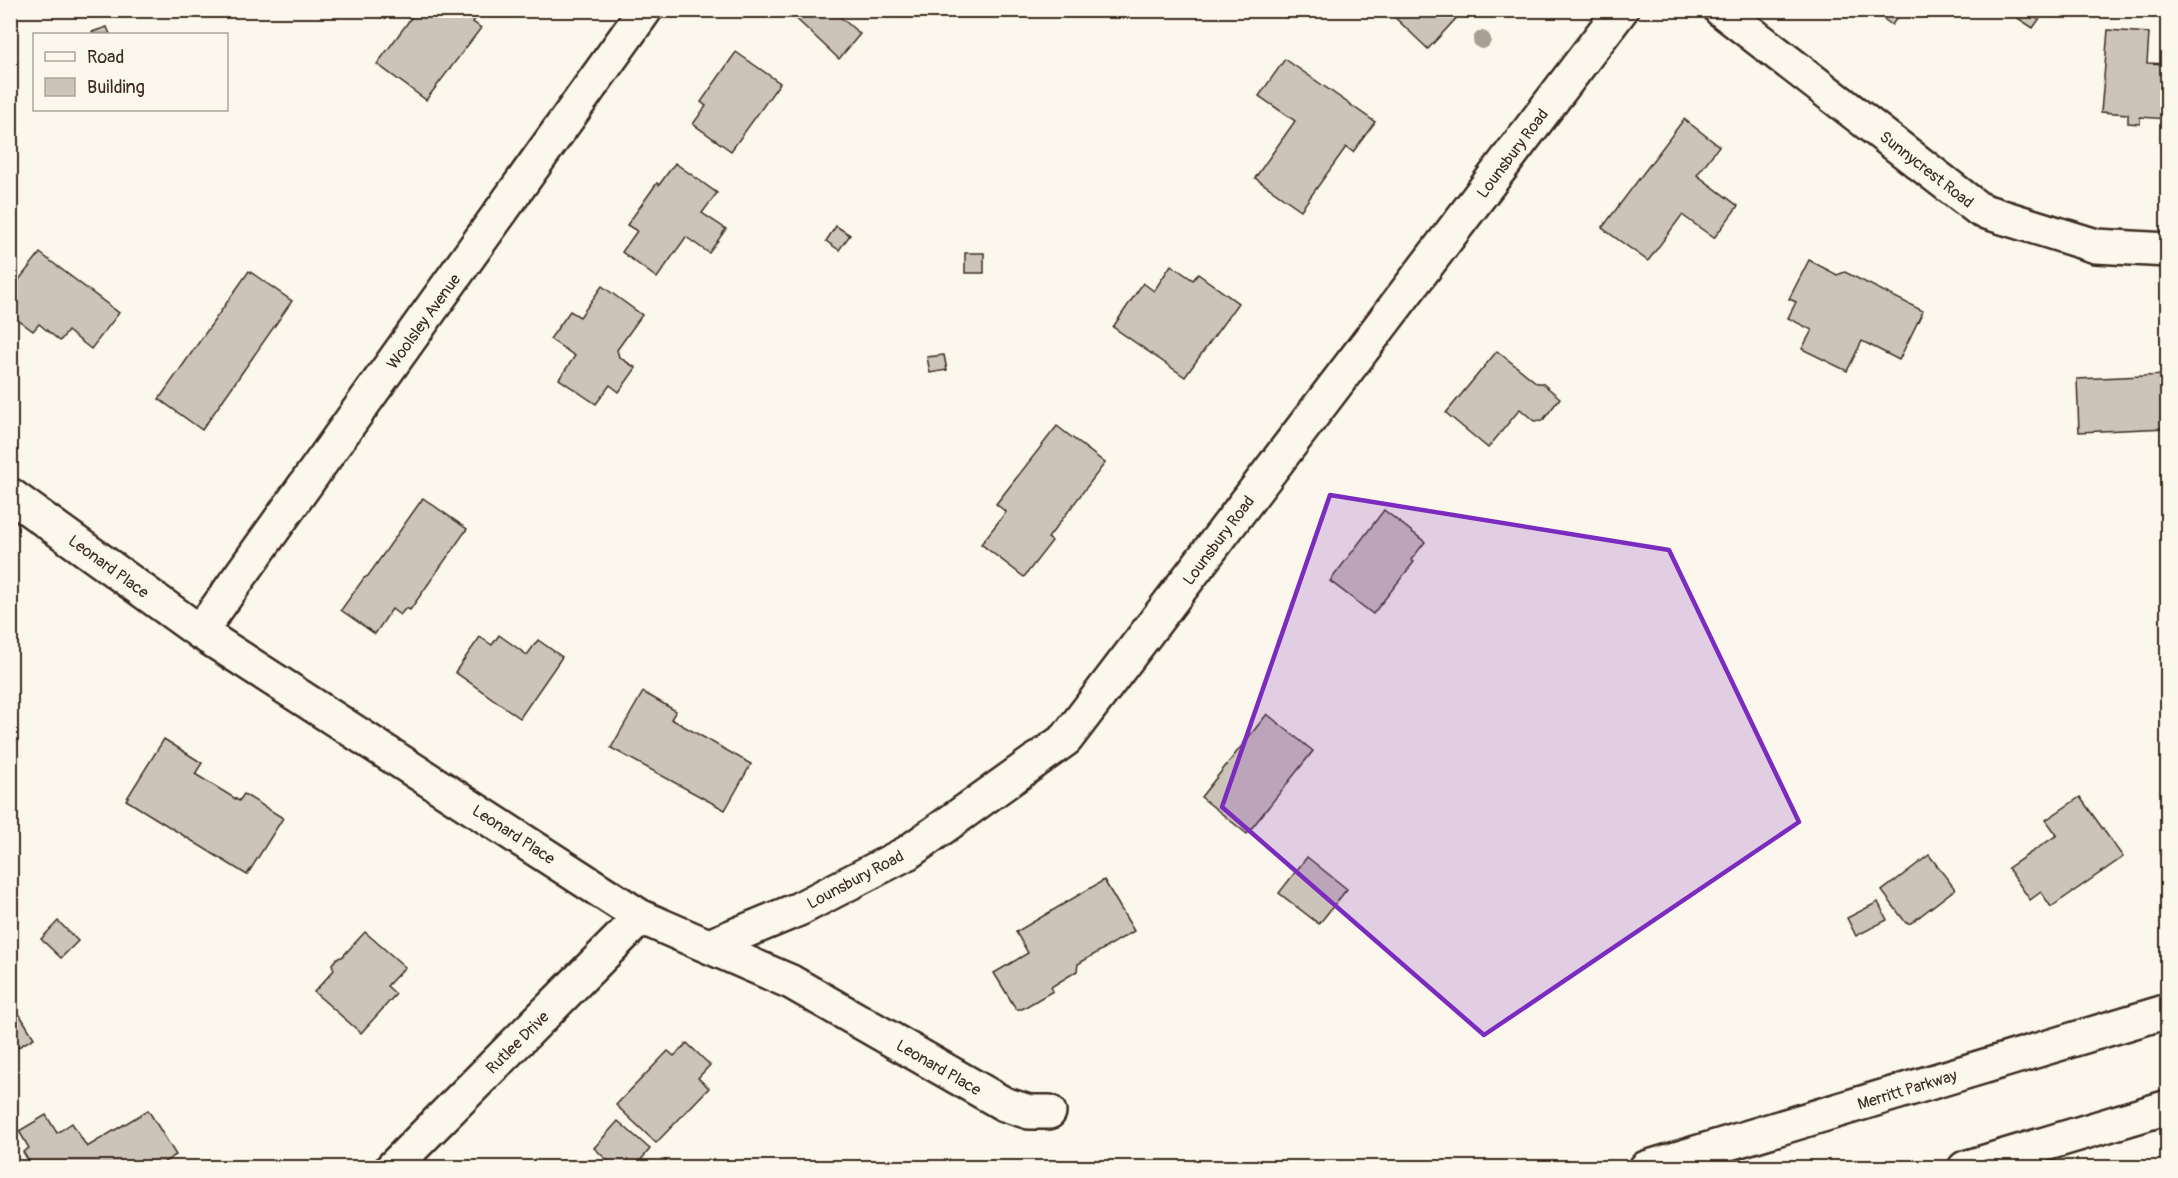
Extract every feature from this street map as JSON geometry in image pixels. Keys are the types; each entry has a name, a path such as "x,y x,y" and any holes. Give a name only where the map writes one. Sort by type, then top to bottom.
{"main road":[{"name":"Woolsley Avenue","path":"200,632 645,10"},
{"name":"Lounsbury Road","path":"709,946 799,909 907,853 1066,739 1620,10"},
{"name":"Sunnycrest Road","path":"1721,10 1980,210 2096,246 2168,250"},
{"name":"Leonard Place","path":"10,495 200,632 641,917 790,982 1004,1104 1029,1112 1049,1112"},
{"name":"Rutlee Drive","path":"392,1167 641,917"},
{"name":"Merritt Parkway","path":"1646,1167 2168,1011"},
{"path":"1965,1167 2168,1107"}],"highlighted area":[{"path":"1330,495 1669,550 1799,822 1484,1035 1222,807"}],"building":[{"path":"417,10 481,10 473,22 481,28 426,100 377,64"},
{"path":"787,10 843,10 838,15 860,34 839,59"},
{"path":"1387,10 1461,10 1462,12 1428,49"},
{"path":"1871,10 1902,10 1892,25"},
{"path":"2021,10 2045,11 2033,28 2016,17"},
{"path":"107,27 110,33 92,33"},
{"path":"2108,30 2149,33 2147,63 2168,64 2168,119 2140,117 2140,124 2128,123 2128,114 2101,112"},
{"path":"736,52 780,83 731,151 693,124 706,106 701,102"},
{"path":"1285,59 1375,122 1353,152 1346,147 1301,210 1255,178 1295,121 1259,96"},
{"path":"1684,119 1719,146 1697,175 1738,206 1714,238 1682,215 1648,261 1602,228"},
{"path":"675,163 717,193 702,213 726,229 709,253 686,237 657,278 622,252 637,231 627,225 657,183 659,185"},
{"path":"836,226 850,235 839,250 826,241"},
{"path":"40,253 119,313 91,349 68,331 60,341 39,324 33,331 10,314 10,291"},
{"path":"965,253 984,253 984,273 965,273"},
{"path":"1809,260 1837,275 1845,272 1923,311 1899,360 1862,341 1847,371 1802,349 1812,330 1788,318 1796,302 1789,299"},
{"path":"1171,265 1193,280 1198,274 1238,303 1185,377 1113,327 1143,283 1154,291"},
{"path":"249,271 292,301 202,430 159,399"},
{"path":"602,286 642,315 617,350 619,357 636,368 619,392 610,385 596,404 559,379 575,356 550,339 570,311 580,317"},
{"path":"1497,351 1560,398 1543,420 1534,421 1520,409 1488,448 1446,413"},
{"path":"944,355 947,370 930,373 927,357"},
{"path":"2165,375 2167,428 2079,432 2077,379"},
{"path":"1057,426 1105,463 1048,538 1052,541 1024,577 981,544 1006,512 996,504"},
{"path":"423,498 467,529 410,610 406,608 400,615 392,609 375,634 341,610"},
{"path":"1384,510 1425,542 1411,560 1414,562 1373,614 1330,581"},
{"path":"499,635 527,655 538,640 562,657 520,718 455,672 480,637 492,645"},
{"path":"643,692 676,711 671,719 751,764 725,810 611,748"},
{"path":"1267,714 1313,751 1247,834 1201,797"},
{"path":"164,739 202,763 195,774 239,801 244,794 283,818 247,875 126,800"},
{"path":"2080,797 2123,857 2051,907 2041,892 2030,900 2008,868 2057,835 2046,820"},
{"path":"1929,855 1955,889 1911,923 1906,923 1882,891"},
{"path":"1307,857 1347,889 1319,924 1279,893"},
{"path":"1104,880 1134,931 1078,964 1077,971 1051,987 1053,991 1022,1009 1016,1009 994,973 1028,953 1016,932"},
{"path":"1878,902 1887,920 1856,936 1847,918"},
{"path":"58,921 78,941 61,958 41,939"},
{"path":"365,932 405,967 387,986 396,994 361,1033 314,992 334,970 332,964 337,958 342,957"},
{"path":"20,1015 34,1038 10,1052 10,1020"},
{"path":"687,1043 710,1065 698,1078 709,1088 656,1143 616,1105 668,1051 674,1056"},
{"path":"148,1110 176,1155 155,1168 33,1168 23,1152 29,1148 19,1131 46,1115 57,1133 72,1123 87,1147"},
{"path":"618,1121 650,1149 634,1168 616,1168 594,1148"}]}
